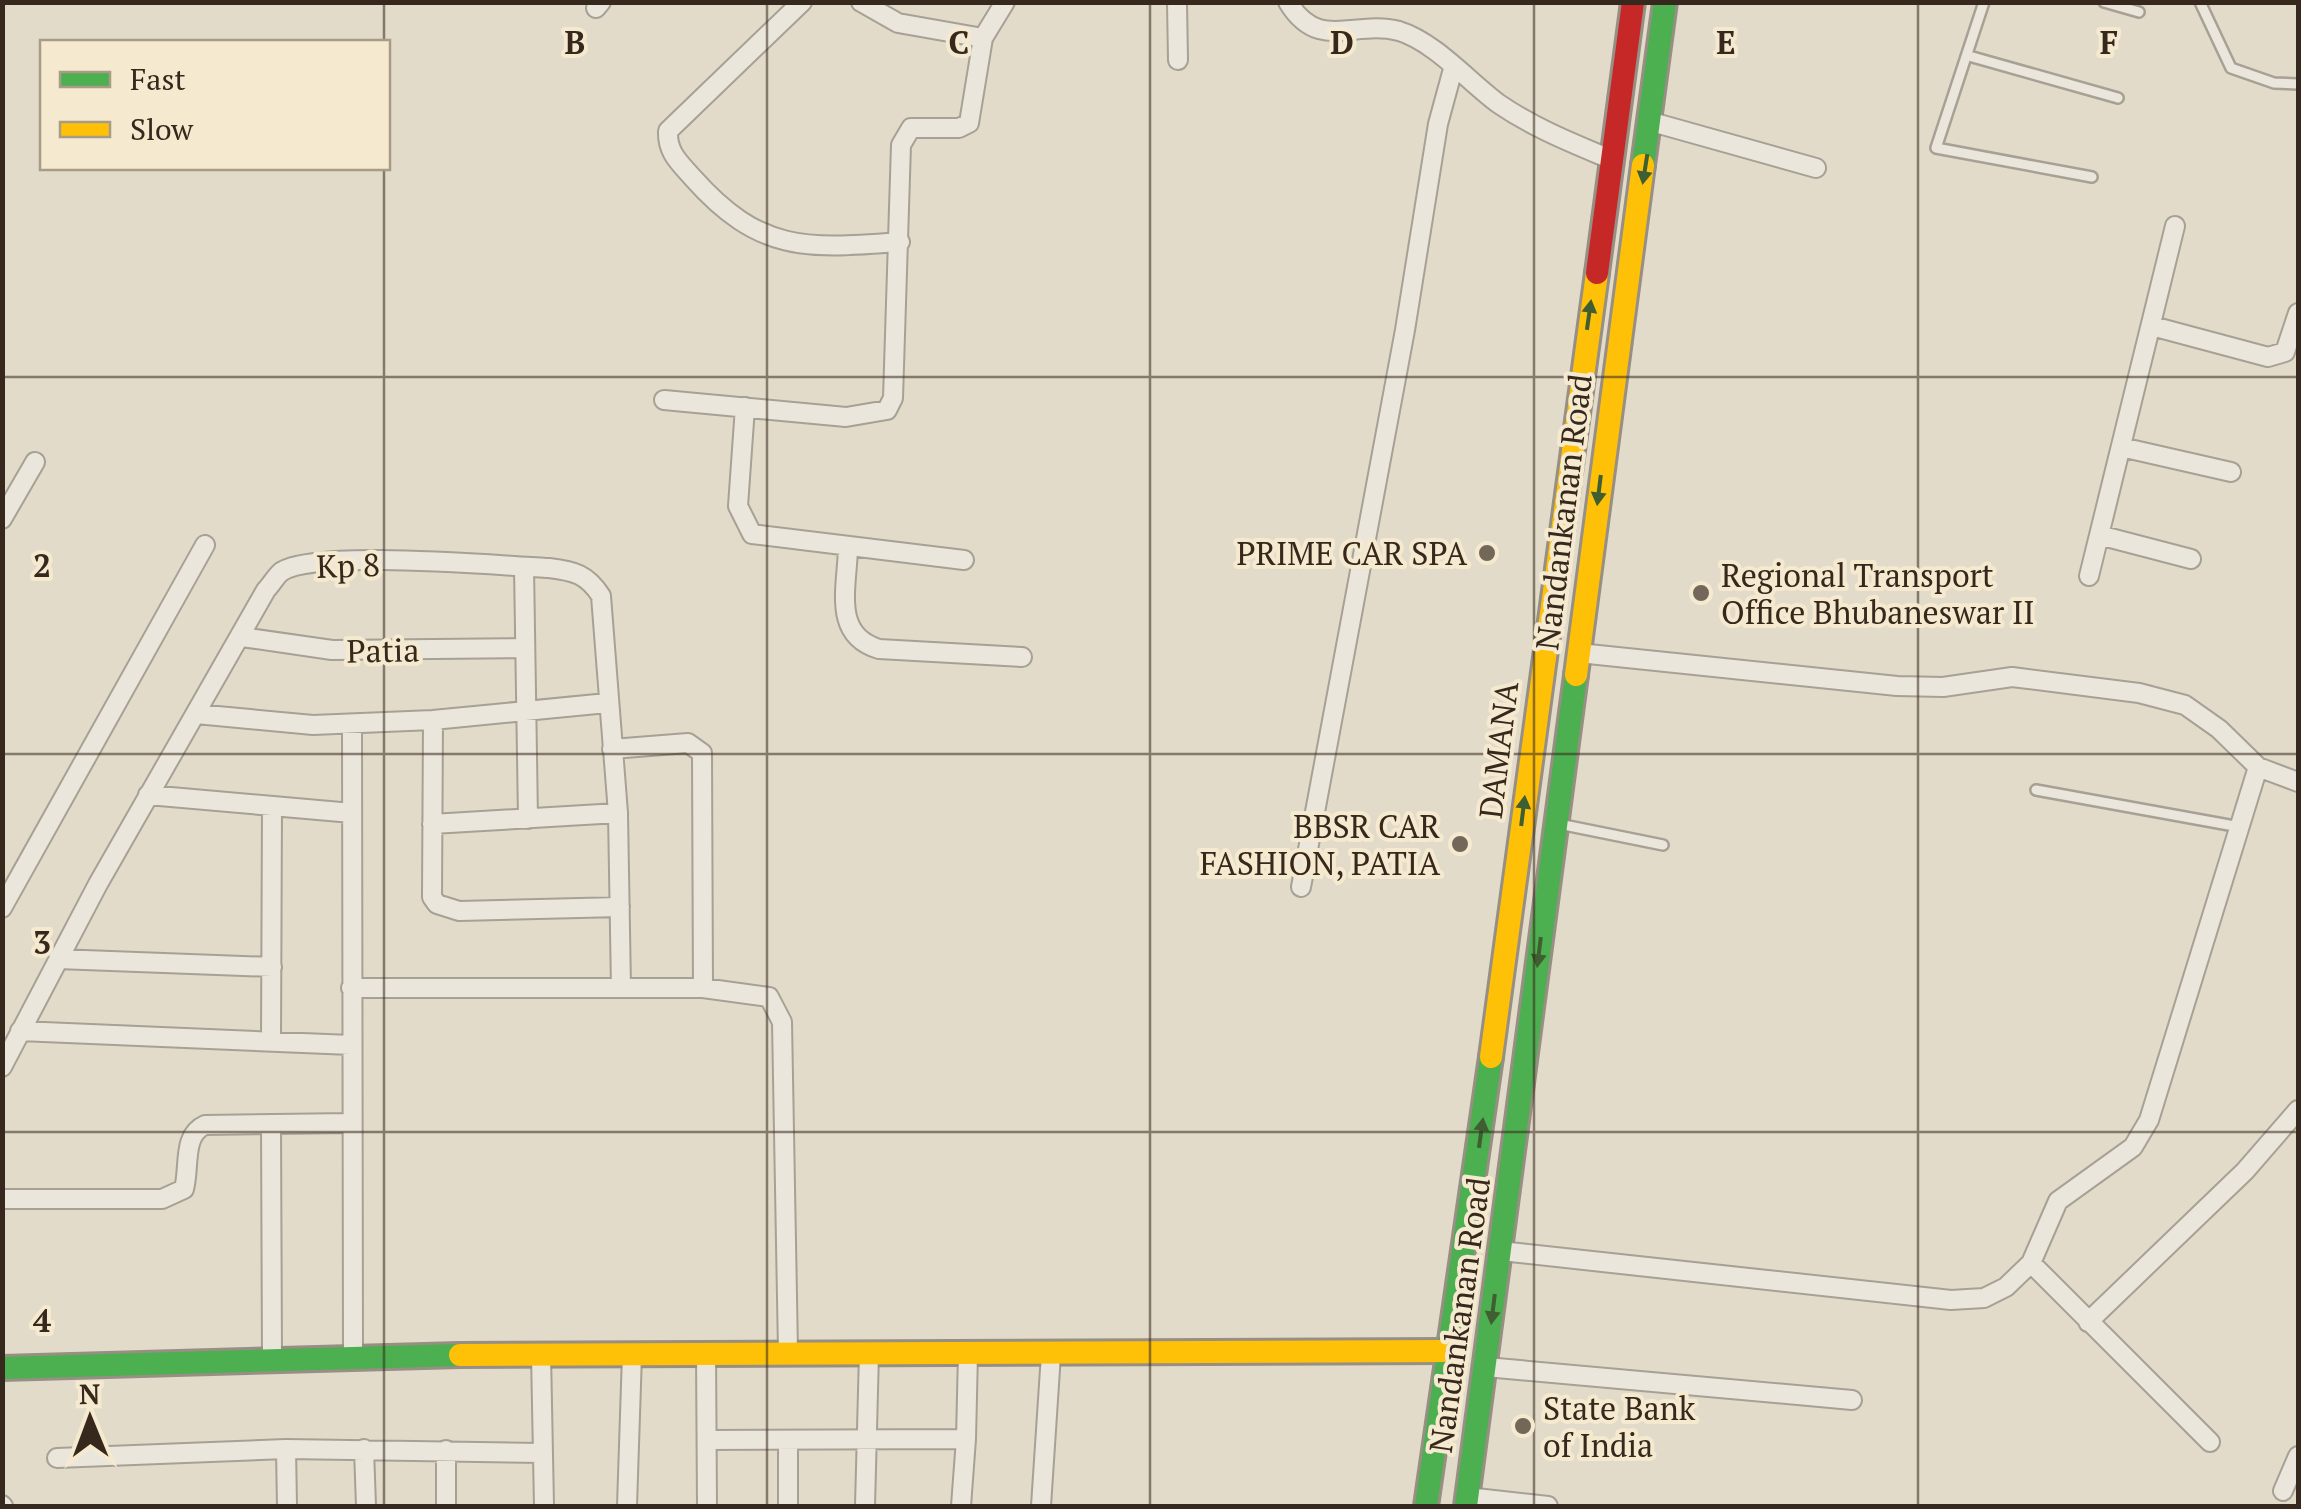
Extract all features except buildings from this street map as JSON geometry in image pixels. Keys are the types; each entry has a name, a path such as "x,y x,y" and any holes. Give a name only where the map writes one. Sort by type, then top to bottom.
{"main road":[{"name":"DAMANA","path":"1426,1506 1633,2"},
{"name":"Nandankanan Road","path":"1467,1502 1665,2"},
{"path":"1494,1032 1528,1035"},
{"path":"2,1368 353,1355 1447,1351"}],"street":[{"path":"862,2 898,23 983,38"},
{"path":"664,400 846,417 887,410 892,398 904,134 911,128 959,128 969,122 983,38 1005,2"},
{"path":"1178,2 1178,60"},
{"path":"1288,2 1307,27 1326,32 1395,30 1414,37 1453,69 1545,132 1610,159"},
{"path":"789,6 668,132 672,154 714,202 767,237 782,242 845,246 900,242"},
{"path":"1301,887 1405,330 1438,124 1453,69"},
{"path":"1652,122 1816,168"},
{"path":"2088,576 2175,226"},
{"path":"2152,326 2268,358 2285,352 2298,313"},
{"path":"745,408 738,506 752,534 964,560"},
{"path":"2121,447 2231,472"},
{"path":"2,519 35,462"},
{"path":"2100,535 2191,559"},
{"path":"2,908 205,545"},
{"path":"848,548 847,621 851,634 862,644 878,649 1022,657"},
{"name":"Kp 8","path":"2,1066 148,794 242,638 266,590 282,572 307,564 344,561 524,567 575,571 592,580 602,596 618,813 622,988"},
{"path":"524,567 528,819"},
{"name":"Patia","path":"242,638 332,650 526,648"},
{"path":"1578,653 1897,686 1943,688 2012,677 2139,693 2186,705 2219,729 2258,768 2298,782"},
{"path":"196,714 313,725 352,724 607,703"},
{"path":"433,720 432,897 446,910 620,907"},
{"path":"352,724 353,1355"},
{"path":"612,749 688,742 702,753 703,988"},
{"path":"1501,1251 1952,1300 1984,1298 2006,1287 2032,1263 2058,1201 2132,1148 2149,1120 2258,768"},
{"path":"148,794 352,813"},
{"path":"271,1040 272,806"},
{"path":"432,824 618,813"},
{"path":"58,959 272,967"},
{"path":"351,988 703,988 769,997 782,1022 788,1352"},
{"path":"20,1031 351,1044"},
{"path":"2088,1322 2245,1171 2298,1110"},
{"path":"2,1199 176,1196 188,1175 194,1130 205,1125 352,1123"},
{"path":"272,1124 272,1357"},
{"path":"2032,1263 2210,1442"},
{"path":"706,1352 707,1506"},
{"path":"865,1506 869,1353"},
{"path":"962,1506 968,1353"},
{"path":"541,1354 544,1506"},
{"path":"627,1506 632,1354"},
{"path":"1041,1506 1051,1354"},
{"path":"1486,1367 1852,1400"},
{"path":"706,1440 966,1440"},
{"path":"788,1440 788,1506"},
{"path":"58,1458 286,1449 542,1452"},
{"path":"286,1449 286,1506"},
{"path":"364,1449 366,1506"},
{"path":"446,1450 446,1506"},
{"path":"2283,1491 2298,1456"},
{"path":"1467,1502 1548,1506"}],"lane":[{"path":"1984,2 1936,148 2092,177"},
{"path":"2104,2 2139,12"},
{"path":"2200,2 2231,68 2258,79 2298,84"},
{"path":"1969,56 2118,98"},
{"path":"2036,790 2240,827"},
{"path":"1556,824 1663,845"}],"traffic: fast":[{"path":"1643,165 1665,2"},
{"path":"1466,1506 1576,675"},
{"path":"1426,1506 1491,1057"},
{"path":"2,1368 460,1355"}],"traffic: slow":[{"path":"1576,675 1643,165"},
{"path":"1491,1057 1597,273"},
{"path":"460,1355 1447,1351"}],"traffic: jam":[{"path":"1597,273 1633,2"}],"place":[{"name":"PRIME CAR SPA","path":"1487,553"},
{"name":"Regional Transport Office Bhubaneswar II","path":"1701,593"},
{"name":"BBSR CAR FASHION, PATIA","path":"1460,844"},
{"name":"State Bank of India","path":"1523,1426"}]}
